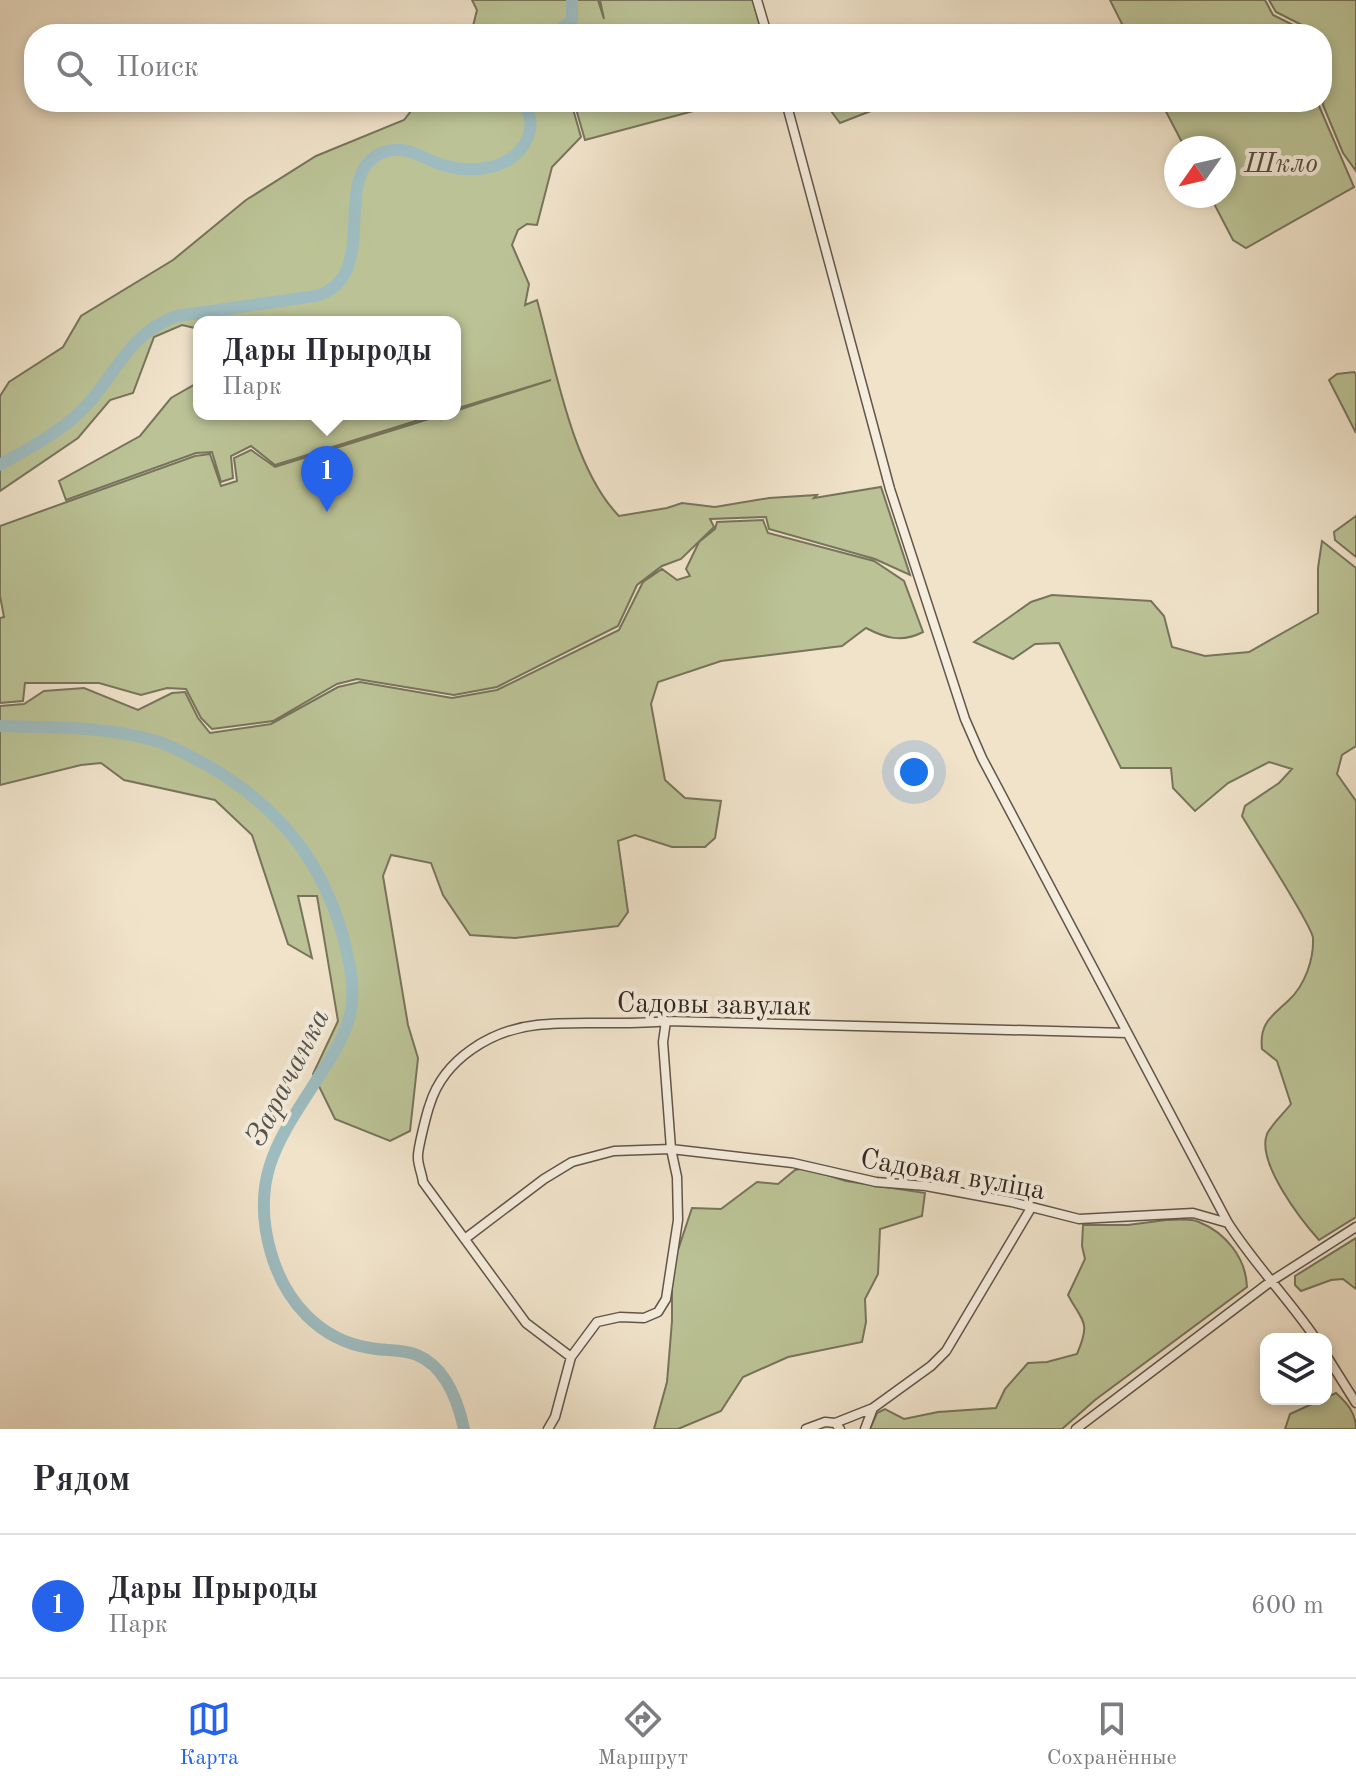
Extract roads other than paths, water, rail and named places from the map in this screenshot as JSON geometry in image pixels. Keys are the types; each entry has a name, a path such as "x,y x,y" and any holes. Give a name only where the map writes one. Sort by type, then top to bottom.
{"street":[{"path":"757,0 764,24"},
{"path":"789,112 886,474 965,719 982,758 1228,1223 1250,1258 1293,1304 1312,1333"},
{"path":"548,1429 555,1417 571,1357 597,1322 620,1317 644,1318 658,1312 666,1299 678,1220 677,1177 671,1149 663,1042 666,1021"},
{"name":"Садовы завулак","path":"571,1357 526,1323 423,1182 417,1156 432,1095 459,1058 507,1032 537,1025 666,1021 1127,1033"},
{"name":"Садовая вуліца","path":"466,1238 544,1179 572,1162 614,1151 671,1149 793,1163 876,1182 926,1186 1079,1219 1193,1213 1228,1223"},
{"path":"806,1429 825,1422 837,1426 873,1408 931,1366 946,1351 1031,1208"},
{"path":"1076,1429 1270,1282 1356,1227"},
{"path":"1332,1365 1356,1403"},
{"path":"865,1429 873,1408"}],"waterway":[{"name":"Зарачанка","path":"567,24 572,20 572,0"},
{"name":"Зарачанка","path":"0,465 69,422 91,401 132,346 159,324 177,316 316,296 336,285 347,268 352,247 359,180 368,163 384,152 400,150 414,153 455,168 492,167 513,157 522,148 530,133 528,112"},
{"name":"Зарачанка","path":"0,726 98,730 137,736 169,746 205,764 255,798 295,839 311,862 325,887 345,944 352,1002 340,1041 273,1156 264,1200 271,1253 285,1287 307,1316 320,1327 352,1344 417,1355 436,1368 454,1396 464,1429"}],"place":[{"name":"Дары Прыроды","path":"327,512"}],"park label":[{"name":"Шкло","path":"1281,162"}]}
